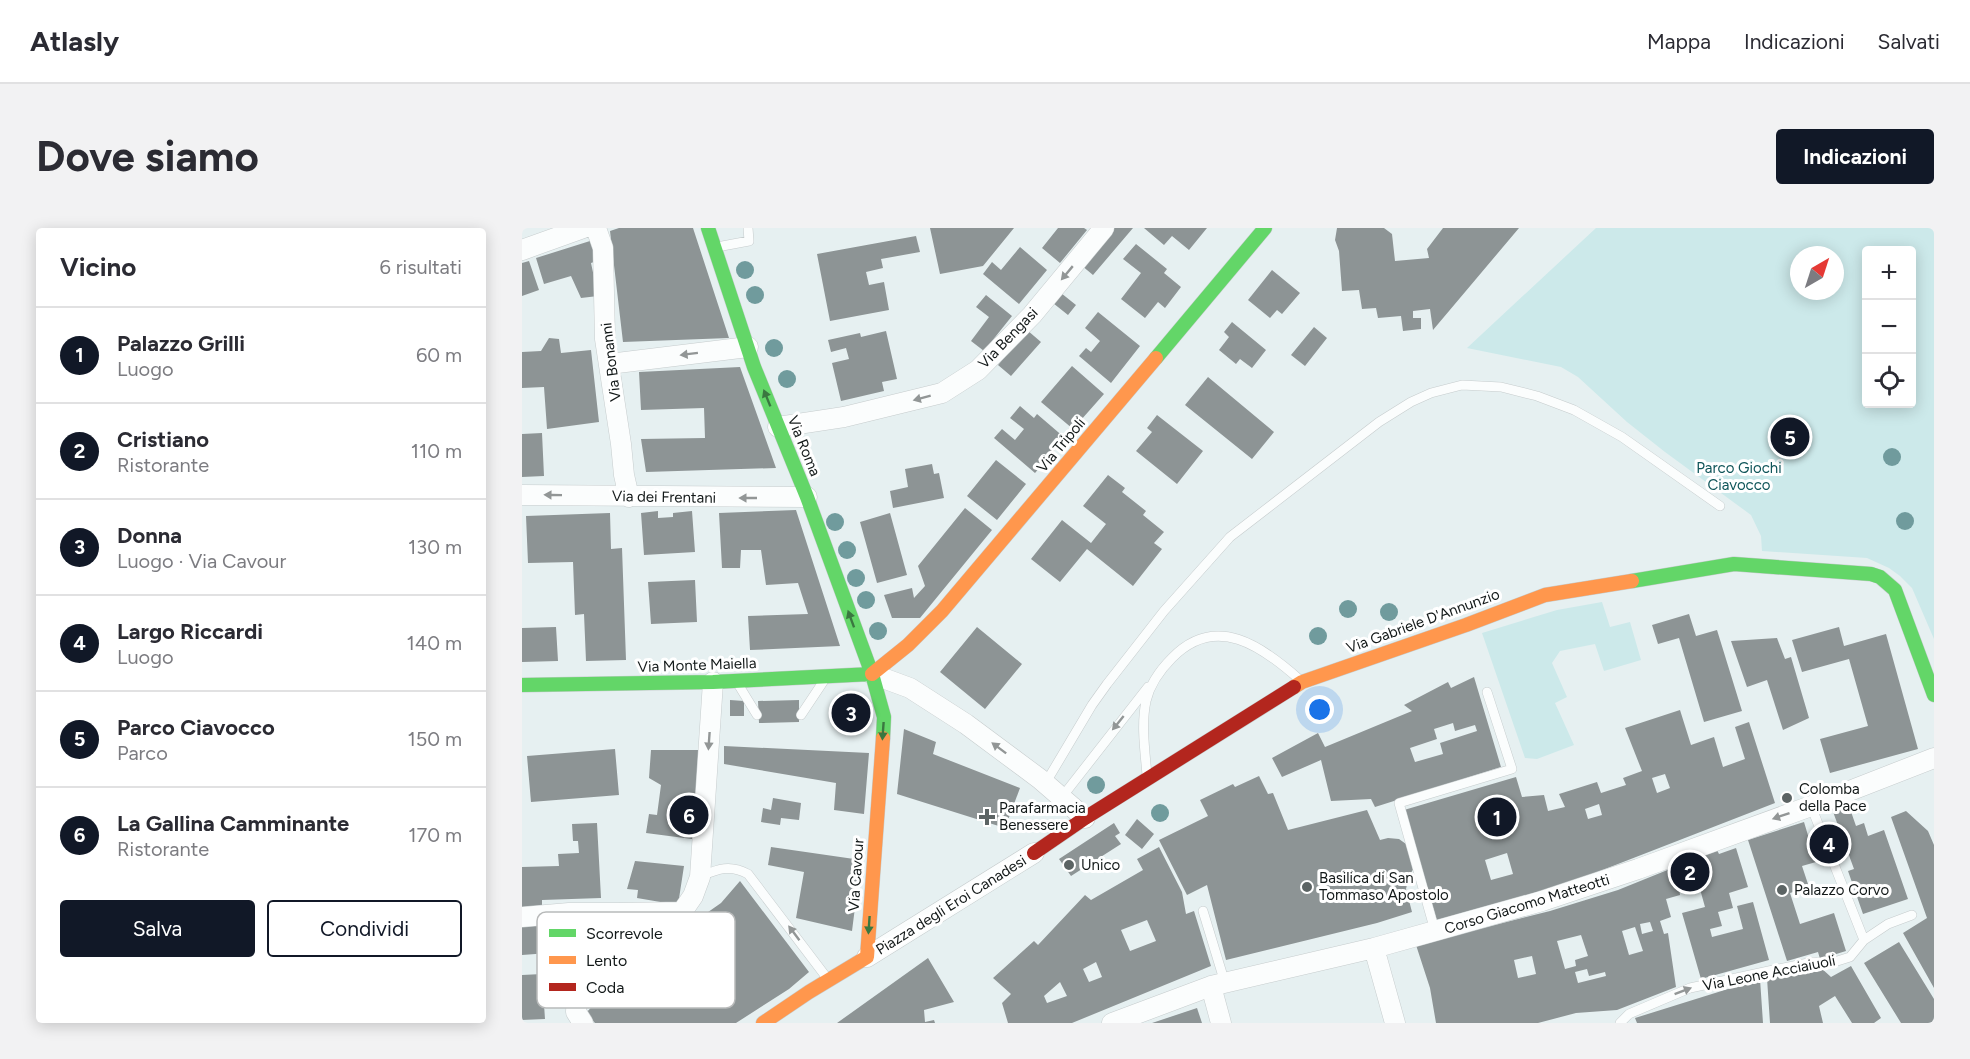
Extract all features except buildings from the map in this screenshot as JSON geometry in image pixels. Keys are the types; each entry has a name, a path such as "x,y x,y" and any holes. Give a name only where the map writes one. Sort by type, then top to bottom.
{"street":[{"path":"522,250 583,228"},
{"name":"Via Bonanni","path":"597,228 603,248 605,339 629,497"},
{"name":"Via Roma","path":"708,228 748,347 807,497 872,674"},
{"name":"Via Bengasi","path":"778,427 844,417 942,393 978,370 1024,323 1104,228"},
{"name":"Via Tripoli","path":"872,674 908,645 942,611 1265,228"},
{"path":"609,364 748,347"},
{"name":"Via dei Frentani","path":"522,495 807,497"},
{"name":"Via Gabriele D'Annunzio","path":"1034,853 1085,818 1302,682 1545,595 1734,564 1871,574 1880,577 1894,590 1934,695"},
{"path":"872,674 910,688 966,724 1062,797 1085,818"},
{"name":"Via Monte Maiella","path":"522,685 713,682 872,674"},
{"name":"Via Cavour","path":"867,957 884,717 872,674"},
{"path":"682,912 693,896 700,877 713,682"},
{"name":"Corso Giacomo Matteotti","path":"1112,1023 1218,985 1436,932 1542,901 1638,870 1934,758"},
{"name":"Piazza degli Eroi Canadesi","path":"867,957 1034,853"},
{"path":"522,917 537,916"},
{"path":"1374,948 1395,1023"},
{"path":"770,1022 828,980 867,957"},
{"path":"1218,985 1221,1023"},
{"path":"576,1008 576,1012 583,1023"}],"lane":[{"path":"715,248 749,241 748,228"},
{"path":"1045,784 1107,684 1164,611 1230,537 1379,422 1411,402 1431,393 1462,385 1501,387 1537,396 1574,410 1622,437 1720,506"},
{"path":"1062,797 1166,664 1191,642 1203,637 1223,635 1239,638 1268,654 1302,682"},
{"path":"801,715 827,676"},
{"path":"1148,779 1144,739 1146,702 1155,678"},
{"path":"736,681 757,715"},
{"path":"1436,932 1399,803 1512,769 1487,692"},
{"path":"1811,806 1864,939"},
{"path":"700,877 728,867 738,868 748,874 828,980"},
{"path":"1203,911 1218,985"},
{"name":"Via Leone Acciaiuoli","path":"1620,1023 1629,1014 1690,988 1814,962 1831,963 1850,957 1864,939 1888,924 1912,915"}],"green space":[{"name":"Parco Giochi Ciavocco","path":"1596,228 1934,228 1934,639 1912,588 1900,576 1867,558 1762,551 1761,536 1751,515 1665,452 1627,422 1578,377 1561,367 1467,348"},
{"path":"1602,602 1610,627 1630,622 1641,660 1604,671 1595,644 1560,651 1552,663 1567,697 1555,703 1574,745 1537,759 1525,758 1482,633 1557,610"}],"traffic: fast":[{"path":"708,228 754,367 807,497 872,674 884,717 883,738"},
{"path":"1156,358 1265,228"},
{"path":"1632,581 1734,564 1871,574 1880,577 1895,590 1934,695"},
{"path":"522,685 713,682 872,674"}],"traffic: slow":[{"path":"872,674 908,645 942,611 1156,358"},
{"path":"1294,687 1302,682 1545,595 1632,581"},
{"path":"763,1023 867,957 883,738"}],"traffic: jam":[{"path":"1034,853 1085,818 1294,687"}],"place":[{"name":"Parco Ciavocco","path":"1790,437"},
{"name":"Donna","path":"851,713"},
{"name":"Colomba della Pace","path":"1787,798"},
{"name":"La Gallina Camminante","path":"689,815"},
{"name":"Parafarmacia Benessere","path":"987,817"},
{"name":"Palazzo Grilli","path":"1497,817"},
{"name":"Largo Riccardi","path":"1829,844"},
{"name":"Unico","path":"1069,865"},
{"name":"Cristiano","path":"1690,872"},
{"name":"Basilica di San Tommaso Apostolo","path":"1307,887"},
{"name":"Palazzo Corvo","path":"1782,890"}]}
